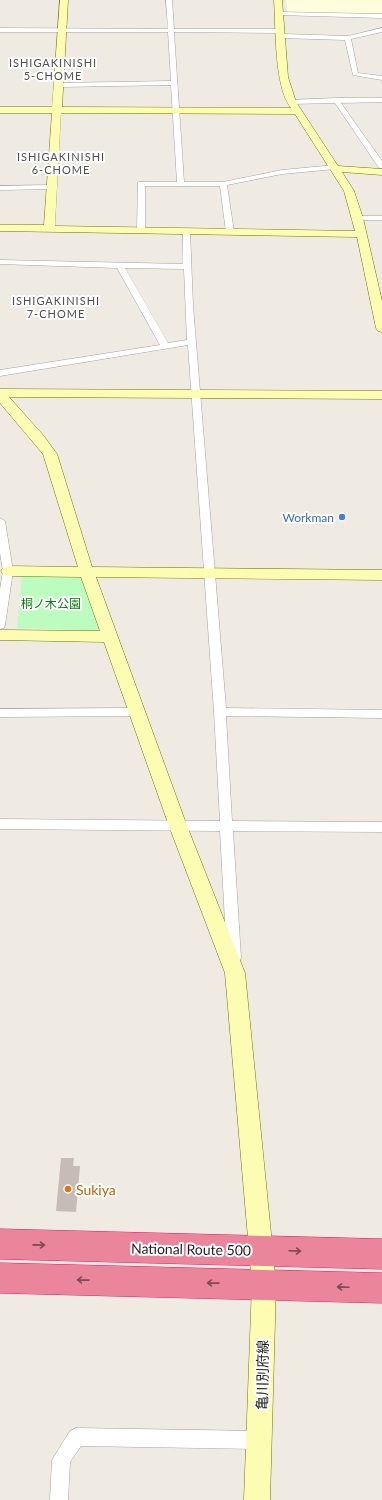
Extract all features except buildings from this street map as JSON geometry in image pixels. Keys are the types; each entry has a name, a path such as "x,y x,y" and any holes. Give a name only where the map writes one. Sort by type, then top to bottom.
{"highway":[{"name":"National Route 500","path":"0,1244 382,1254"},
{"path":"0,1278 382,1288"}],"street":[{"path":"49,229 64,0"},
{"path":"169,0 181,184"},
{"path":"278,0 284,77 291,102 298,110 336,168 349,191 358,218 382,328"},
{"path":"280,14 382,16"},
{"path":"0,30 171,30 281,33 330,39 348,38 382,30"},
{"path":"348,38 356,74 382,78"},
{"path":"59,85 174,83"},
{"path":"336,100 382,166"},
{"path":"291,102 382,100"},
{"path":"0,110 298,110"},
{"path":"141,230 141,184 224,184 282,172 336,168 382,172"},
{"path":"224,184 230,232"},
{"path":"0,188 51,188"},
{"path":"358,218 382,218"},
{"path":"0,228 361,234"},
{"path":"186,231 192,342 220,712 235,973"},
{"path":"0,262 188,266"},
{"path":"120,265 165,346"},
{"path":"0,373 192,342"},
{"path":"0,394 382,395"},
{"name":"亀川別府線","path":"0,394 50,454 87,571 139,712 178,826 235,973 264,1284 257,1500"},
{"path":"0,521 8,570 0,625"},
{"path":"8,570 382,574"},
{"path":"0,635 111,637"},
{"path":"0,712 139,712"},
{"path":"220,712 382,714"},
{"path":"0,824 382,827"},
{"path":"59,1500 60,1460 76,1437 260,1440"}],"shaded area":[{"path":"286,0 382,0 382,15 288,13"}],"green space":[{"name":"桐ノ木公園","path":"22,576 82,577 99,631 17,628"}],"place":[{"name":"Workman","path":"342,517"},
{"name":"Sukiya","path":"68,1189"}],"district":[{"name":"ISHIGAKINISHI 5-CHOME","path":"53,68"},
{"name":"ISHIGAKINISHI 6-CHOME","path":"61,162"},
{"name":"ISHIGAKINISHI 7-CHOME","path":"56,306"}]}
